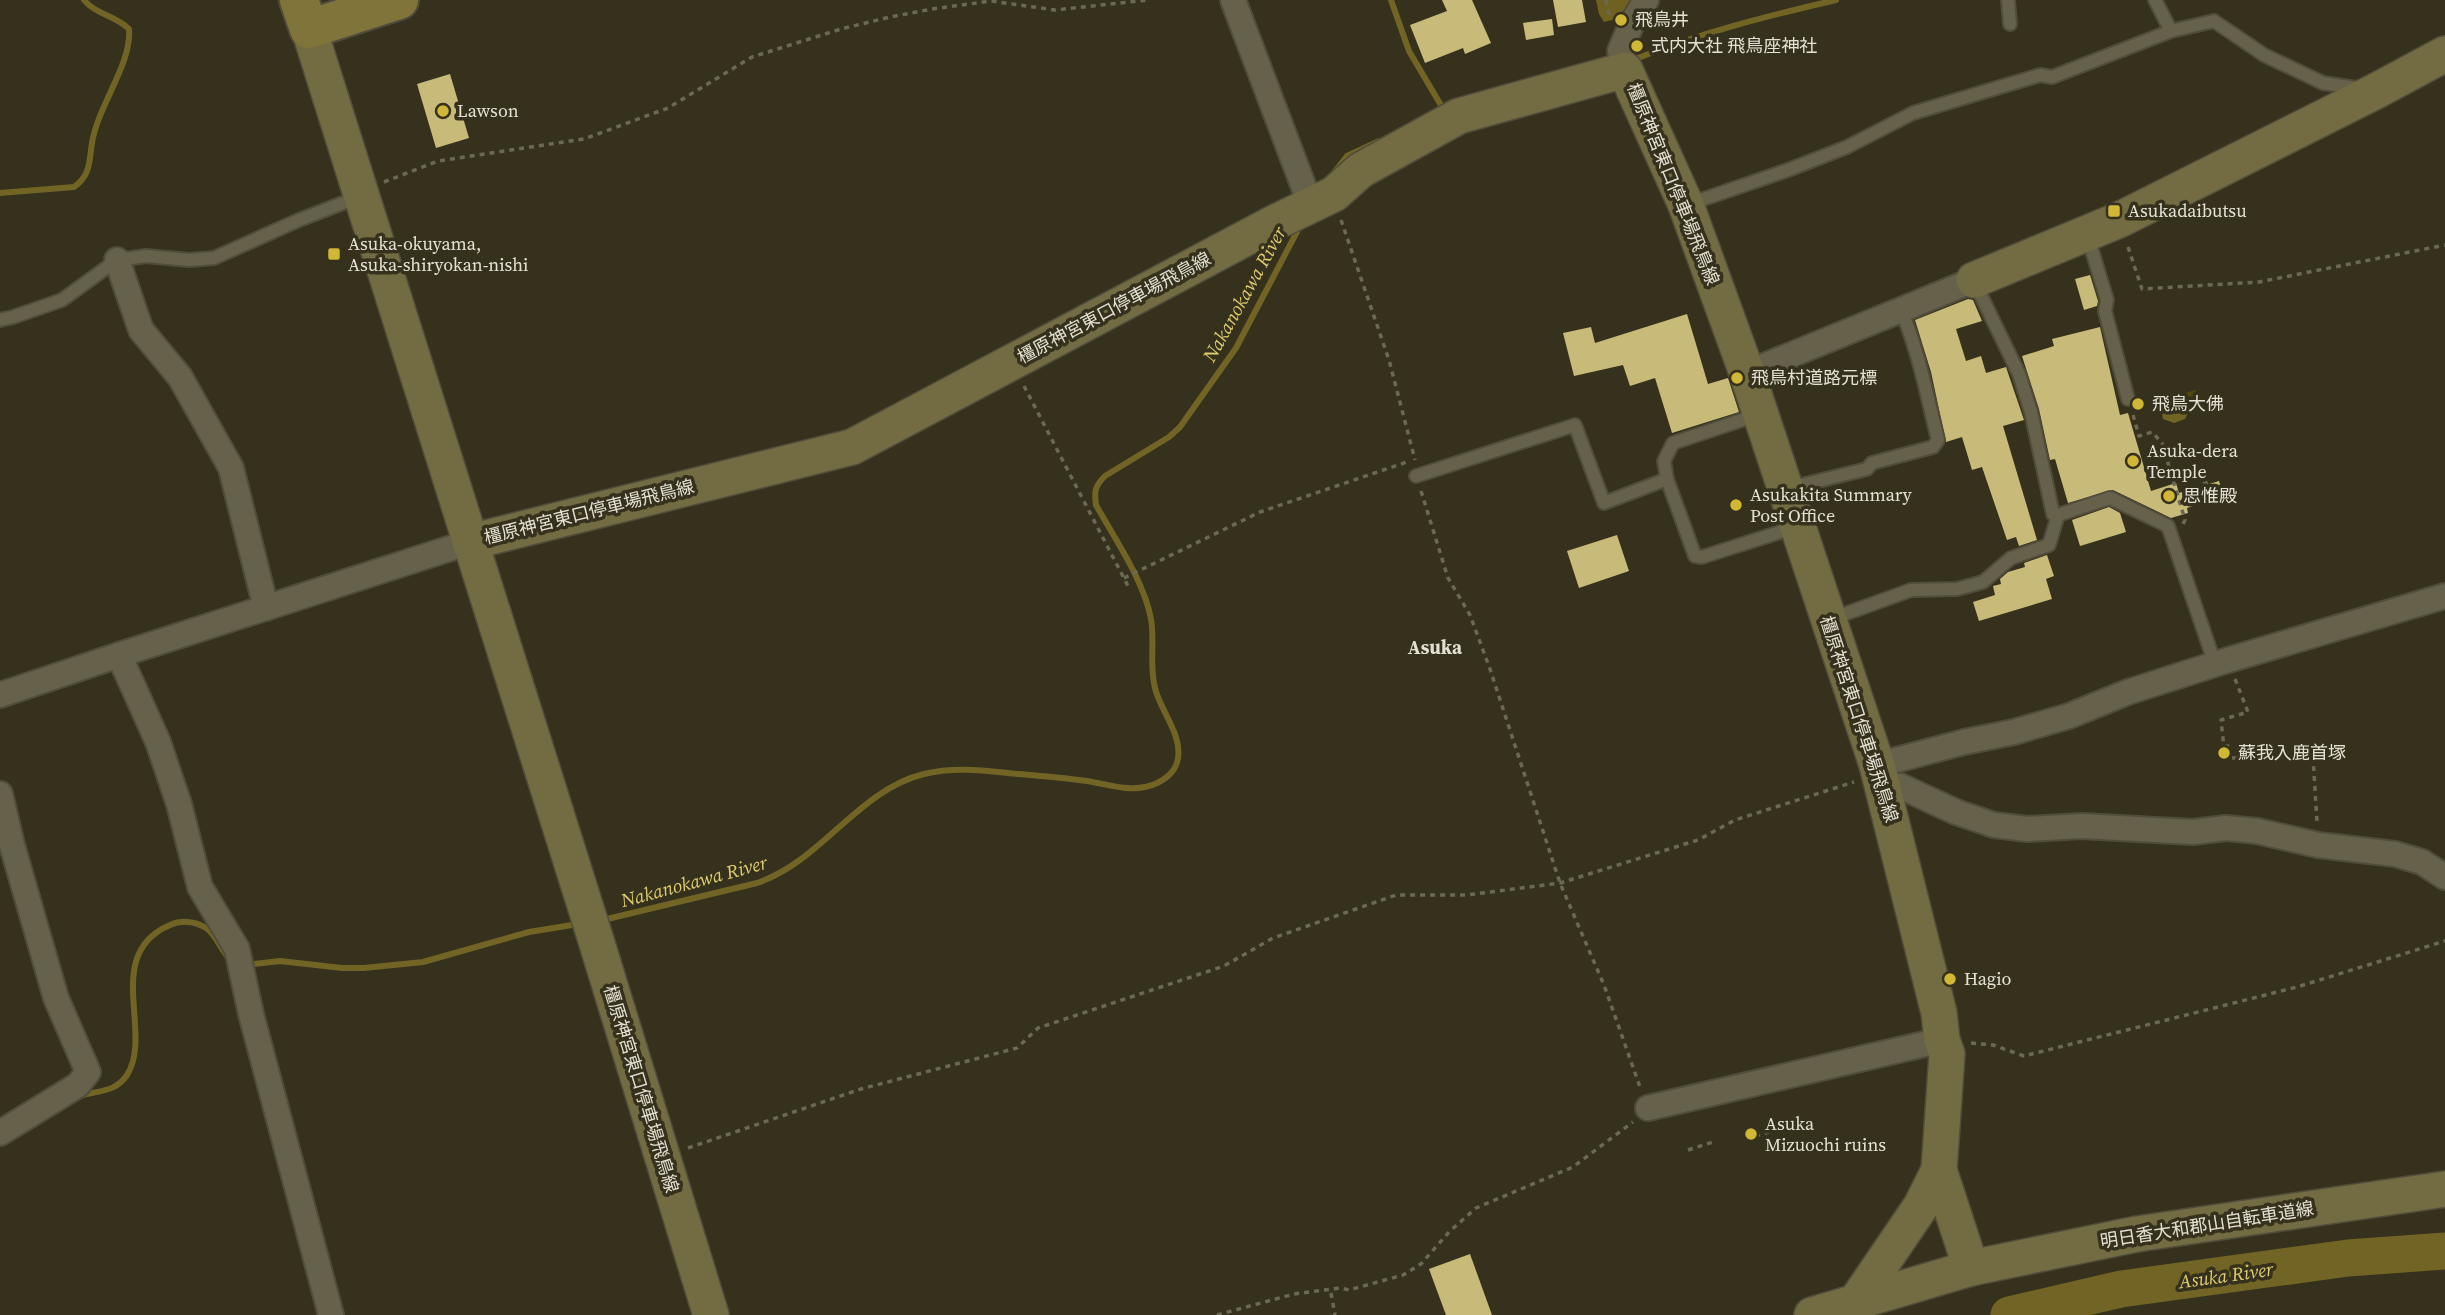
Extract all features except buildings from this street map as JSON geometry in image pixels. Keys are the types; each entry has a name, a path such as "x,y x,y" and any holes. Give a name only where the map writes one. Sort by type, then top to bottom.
{"main road":[{"path":"304,15 399,0"},
{"name":"橿原神宮東口停車場飛鳥線","path":"304,15 592,926 711,1315"},
{"path":"1974,280 2119,220 2445,54"},
{"name":"橿原神宮東口停車場飛鳥線","path":"470,542 852,447 1274,223 1323,200 1361,170 1459,116 1625,70 1686,205 1747,373 1880,775 1931,976 1947,1054 1939,1170 1971,1268"},
{"path":"1855,1303 1921,1206 1939,1170"},
{"name":"明日香大和郡山自転車道線","path":"1971,1268 2137,1234 2445,1189"},
{"path":"1812,1315 1971,1268"}],"street":[{"path":"1233,0 1323,200"},
{"path":"1625,70 1620,51 1646,0"},
{"path":"117,260 141,330 180,377 231,468 265,608"},
{"path":"1747,373 1974,280"},
{"path":"0,695 470,542"},
{"path":"1880,775 2069,716 2129,692 2222,662 2445,596"},
{"path":"119,655 159,742 179,804 200,887 237,949 251,1014 331,1315"},
{"path":"1880,775 1956,812 1994,825 2193,832 2226,828 2257,831 2318,845 2395,854 2422,862 2445,877"},
{"path":"0,794 55,998 88,1072 78,1085 0,1133"},
{"path":"1648,1108 1943,1043"}],"lane":[{"path":"2008,0 2010,24"},
{"path":"2155,0 2172,31"},
{"path":"1686,205 1847,147 1913,113 2040,75 2052,77 2172,31 2214,21 2264,55 2323,83 2376,91"},
{"path":"0,320 62,300 117,260 146,256 189,260 214,258 361,196"},
{"path":"2087,234 2107,300 2105,311 2128,399"},
{"path":"1974,280 2018,373 2031,412 2053,514 2058,515 2110,498 2168,526 2222,662"},
{"path":"1785,489 1867,469 1872,463 1933,447 1938,440 1922,372 1901,310"},
{"path":"1760,414 1673,443 1664,461 1667,479 1695,556 1797,527"},
{"path":"1416,476 1575,425 1604,503 1667,479"},
{"path":"1828,621 1911,590 1957,589 1983,582 2020,554 2049,545 2058,515"}],"path":[{"path":"361,196 381,183 438,161 584,139 625,125 668,108 752,57 841,29 932,9 991,1 1055,10 1148,0"},
{"path":"1606,0 1609,13"},
{"path":"1217,1315 1294,1294 1340,1288 1349,1290 1403,1275 1421,1264 1449,1232 1476,1208 1573,1167 1632,1124 1648,1108 1604,985 1560,883 1471,615 1448,578 1416,476 1415,459 1389,360 1323,200"},
{"path":"2119,220 2141,289 2259,282 2445,245"},
{"path":"1012,362 1128,586"},
{"path":"2128,399 2139,436 2152,432 2162,443 2186,520 2172,539"},
{"path":"1124,578 1260,512 1415,459"},
{"path":"2203,484 2209,482"},
{"path":"2222,662 2248,712 2221,720 2224,747 2228,746 2229,758 2313,757 2318,845"},
{"path":"661,1158 861,1089 1017,1048 1038,1028 1224,966 1273,938 1396,895 1467,895 1560,883 1698,840 1735,820 1880,775"},
{"path":"1943,1043 1993,1045 2024,1056 2297,988 2445,941"},
{"path":"1755,1136 1784,1128"},
{"path":"1688,1150 1716,1141"},
{"path":"1331,1293 1335,1315"}],"shaded area":[{"path":"1596,0 1637,0 1624,17 1604,22"},
{"path":"2196,390 2202,407 2193,411 2185,406 2160,402 2161,399"},
{"path":"2168,403 2178,409 2187,408 2185,419 2174,423 2163,419 2161,408"}],"waterway":[{"path":"0,193 74,187 84,178 95,129 129,42 129,29 94,9 84,0"},
{"name":"Nakanokawa River","path":"1391,0 1409,51 1442,107 1438,110"},
{"path":"1633,60 1733,26 1836,0"},
{"name":"Nakanokawa River","path":"1332,175 1347,156 1379,141"},
{"name":"Nakanokawa River","path":"603,920 757,883 780,873 879,795 901,782 924,774 948,770 983,771 1138,788 1151,786 1171,773 1177,764 1177,740 1155,688 1151,619 1142,590 1128,560 1096,505 1096,489 1105,476 1169,437 1180,427 1236,348 1300,226"},
{"name":"Nakanokawa River","path":"80,1096 112,1088 127,1075 134,1058 136,1038 134,974 138,955 150,938 174,923 197,924 210,931 232,961"},
{"name":"Nakanokawa River","path":"245,965 280,961 364,968 423,962 529,932 578,924"},
{"name":"Asuka River","path":"2009,1315 2121,1289 2348,1258 2445,1251"}],"place":[{"name":"飛鳥井","path":"1621,20"},
{"name":"式内大社 飛鳥座神社","path":"1637,46"},
{"name":"Lawson","path":"443,111"},
{"name":"Asukadaibutsu","path":"2114,211"},
{"name":"Asuka-okuyama, Asuka-shiryokan-nishi","path":"334,254"},
{"name":"飛鳥村道路元標","path":"1737,378"},
{"name":"飛鳥大佛","path":"2138,404"},
{"name":"Asuka-dera Temple","path":"2133,461"},
{"name":"思惟殿","path":"2169,496"},
{"name":"Asukakita Summary Post Office","path":"1736,505"},
{"name":"蘇我入鹿首塚","path":"2224,753"},
{"name":"Hagio","path":"1950,979"},
{"name":"Asuka Mizuochi ruins","path":"1751,1134"}],"district":[{"name":"Asuka","path":"1435,647"}]}
